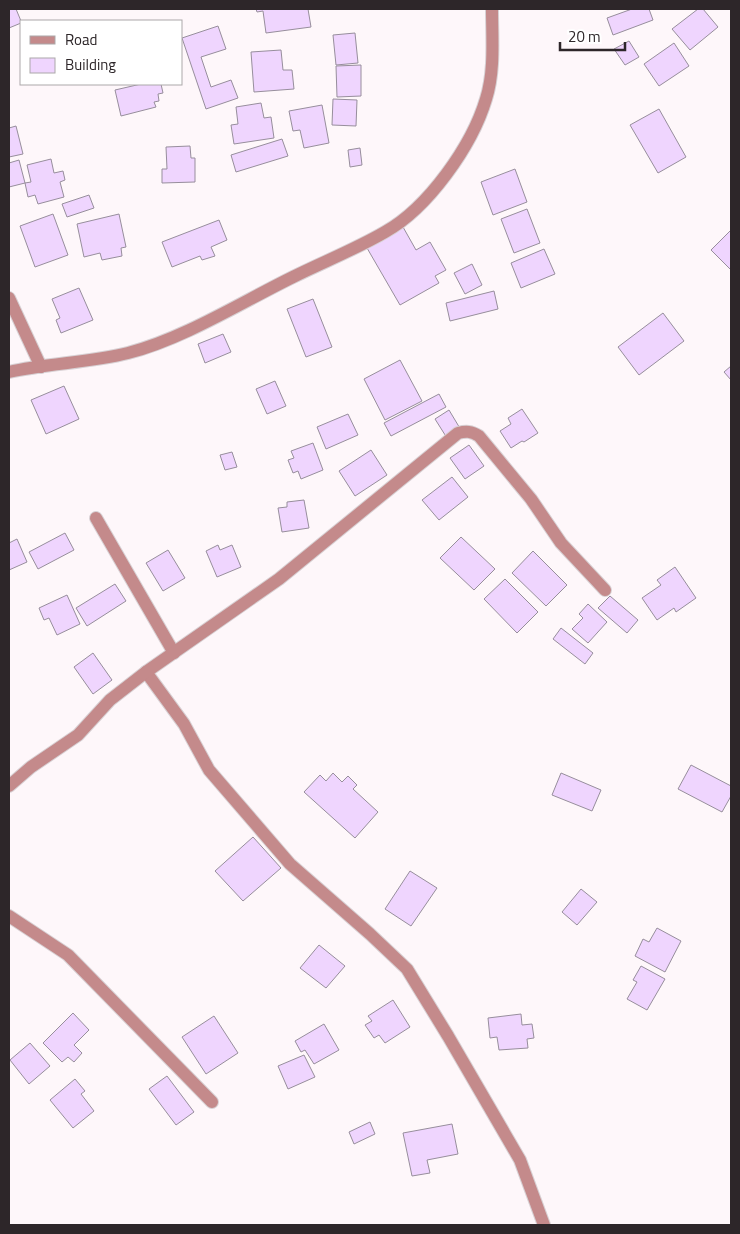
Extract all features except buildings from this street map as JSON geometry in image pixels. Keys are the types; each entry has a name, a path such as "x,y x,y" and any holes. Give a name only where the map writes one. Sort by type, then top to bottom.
{"street":[{"path":"9,372 91,361 120,355 156,344 219,315 386,232 418,208 441,181 464,147 486,99 490,82 492,9"},
{"path":"9,298 41,367"},
{"path":"9,786 30,767 78,736 110,700 146,672 280,579 458,433 472,432 479,436 531,499 562,543 605,590"},
{"path":"96,518 174,653"},
{"path":"146,672 184,724 209,770 290,864 407,969 520,1160 544,1225"},
{"path":"9,916 68,955 212,1102"}]}
